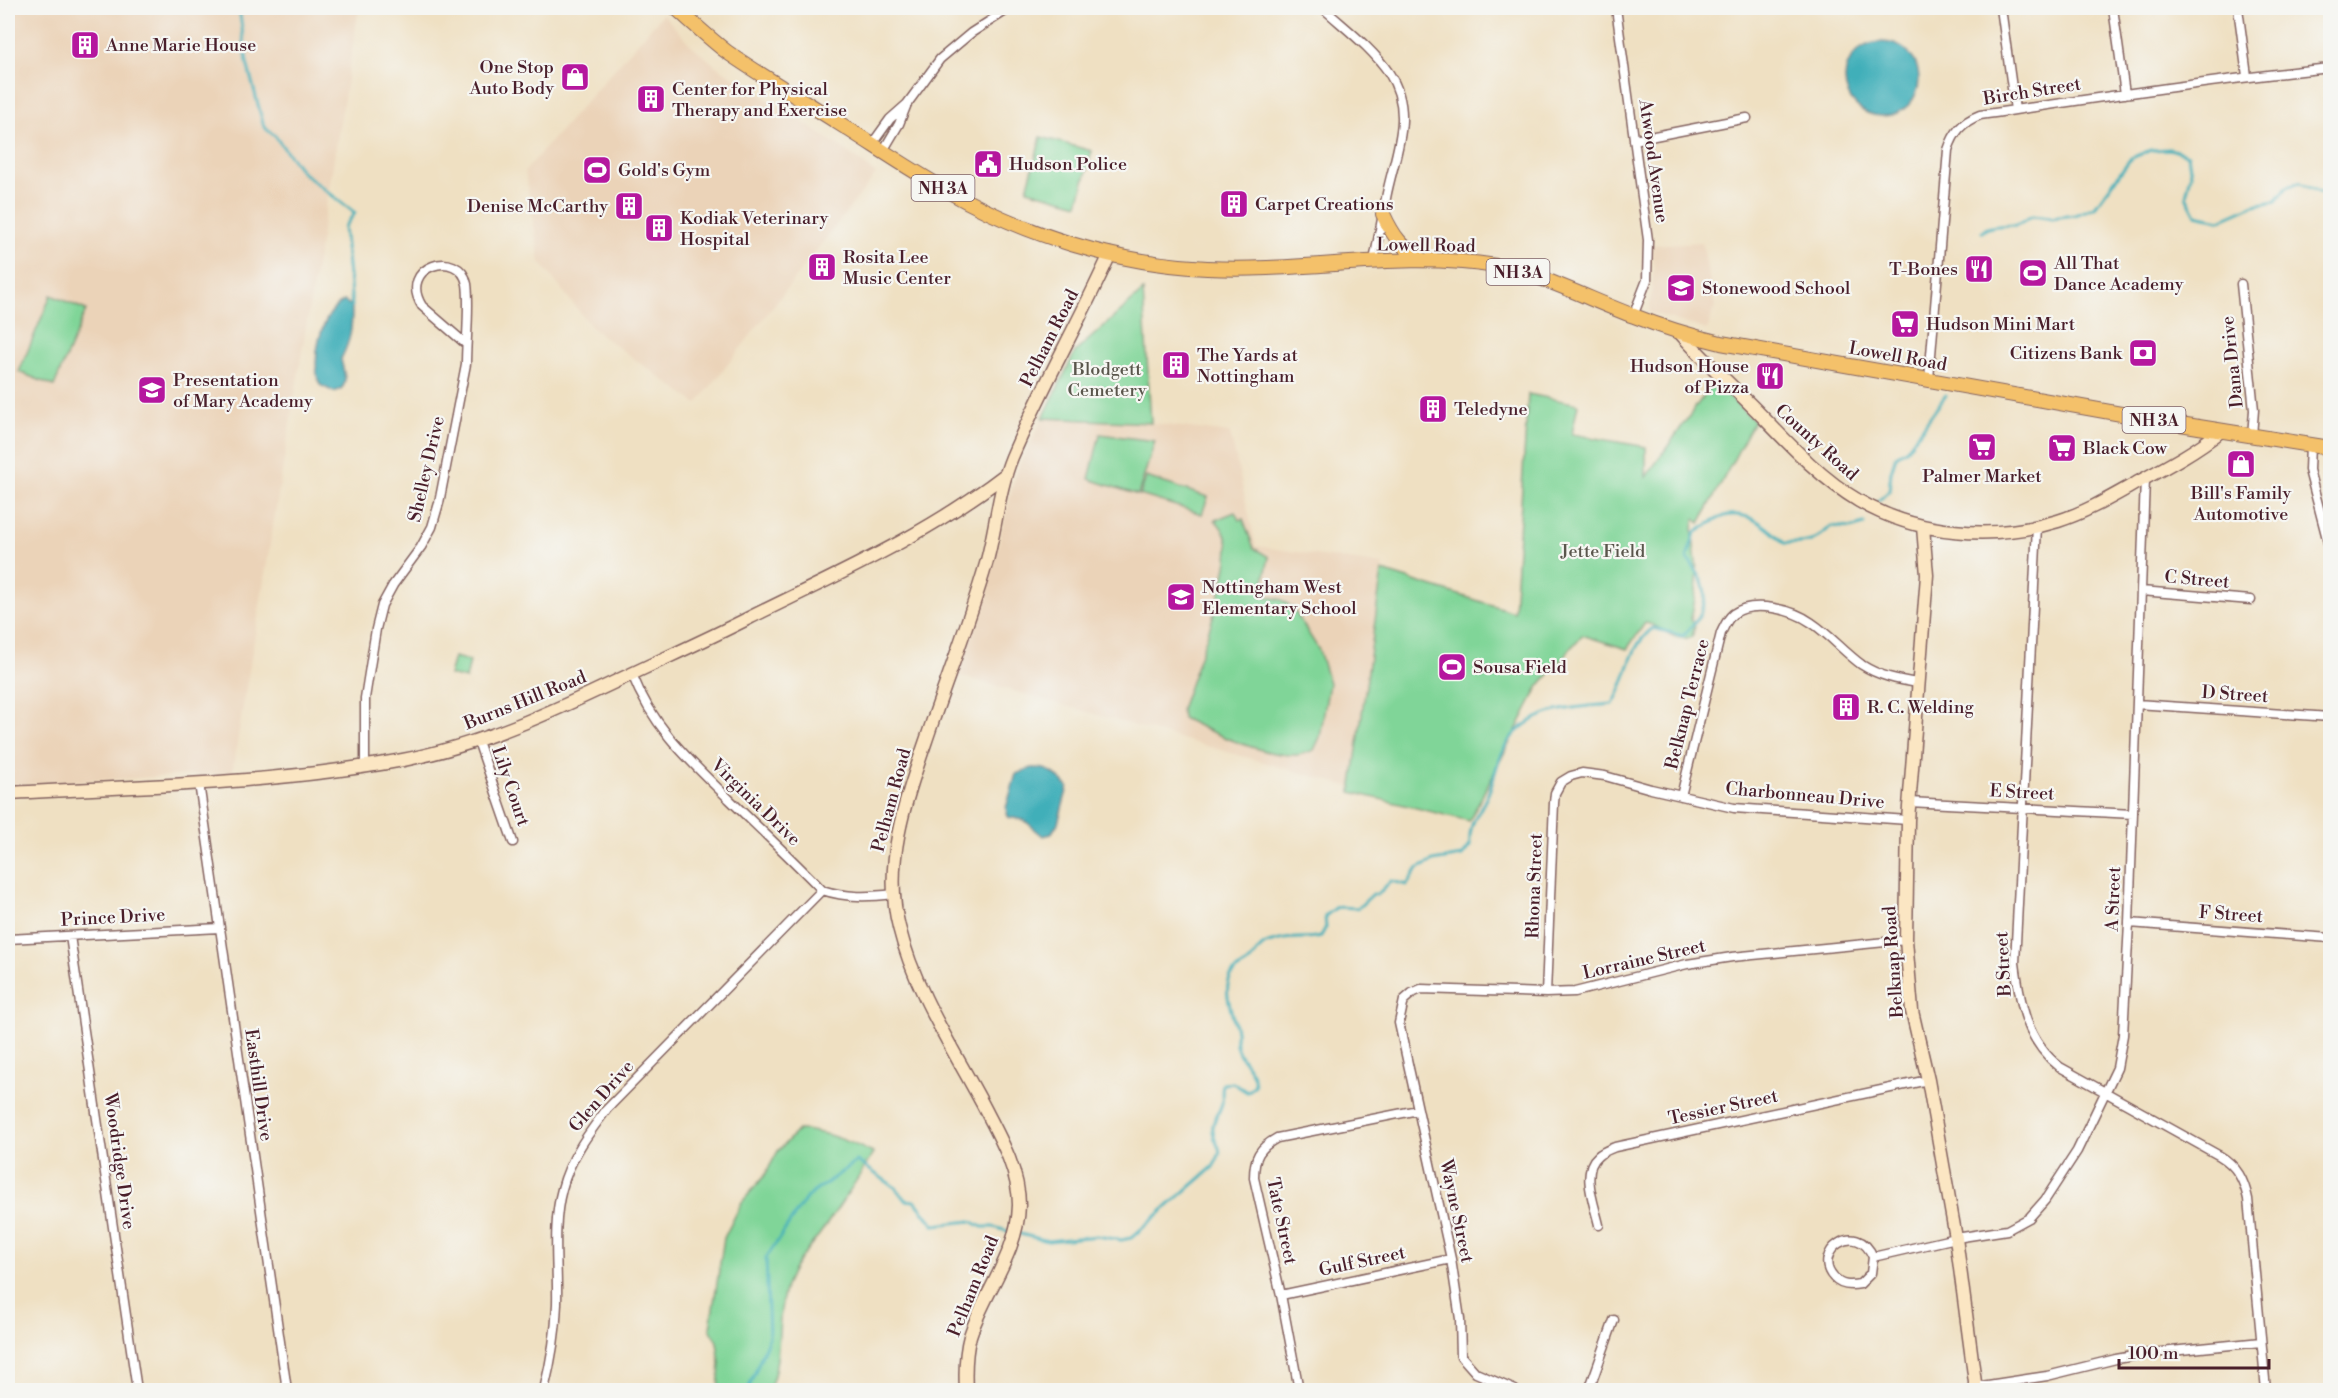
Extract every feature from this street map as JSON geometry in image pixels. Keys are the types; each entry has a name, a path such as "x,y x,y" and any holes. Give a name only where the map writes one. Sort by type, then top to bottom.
{"main road":[{"name":"Lowell Road","path":"676,8 727,52 948,191 991,213 1034,231 1110,254 1221,269 1271,269 1374,261 1422,260 1488,265 1529,274 1680,333 1721,343 2221,431 2331,448"},
{"path":"1383,214 1394,236 1404,248 1422,260"}],"street":[{"path":"878,147 890,119 907,104 926,77 949,51 971,33 1010,8"},
{"path":"1323,8 1380,61 1389,73 1402,105 1403,128 1374,261"},
{"name":"Atwood Avenue","path":"1616,8 1647,230 1649,264 1644,291 1633,316"},
{"path":"2001,8 2015,110"},
{"path":"2113,8 2125,94"},
{"path":"2238,8 2247,76"},
{"name":"Birch Street","path":"1929,380 1948,150 1958,128 1968,119 1980,115 2247,76 2331,68"},
{"path":"1634,140 1747,118"},
{"name":"Pelham Road","path":"966,1390 965,1370 971,1335 1011,1244 1019,1204 1013,1170 1000,1138 919,981 898,926 892,869 896,844 918,765 986,563 1006,474 1022,434 1110,254"},
{"name":"Shelley Drive","path":"365,766 365,698 382,605 432,527 439,503 466,364 466,344 466,284 463,276 450,265 433,265 426,269 417,283 418,299 422,306 466,344"},
{"name":"Dana Drive","path":"2241,284 2254,410 2252,436"},
{"name":"County Road","path":"1680,333 1825,476 1858,501 1878,512 1923,527 1977,532 2037,526 2083,511 2145,479 2221,431"},
{"path":"2310,445 2309,470 2331,550"},
{"name":"Burns Hill Road","path":"8,793 289,777 404,760 478,741 543,717 671,657 901,543 962,507 1006,474"},
{"name":"A Street","path":"1873,1257 1956,1238 2007,1230 2019,1225 2038,1210 2078,1151 2117,1068 2121,1052 2129,923 2145,479"},
{"name":"B Street","path":"2037,526 2015,963 2022,1009 2030,1031 2042,1052 2050,1060 2072,1076 2220,1156 2239,1174 2248,1199 2266,1390"},
{"name":"Belknap Road","path":"1923,527 1927,575 1909,802 1906,940 1912,1011 1928,1080 1956,1238 1976,1389"},
{"name":"C Street","path":"2141,591 2251,600"},
{"name":"Belknap Terrace","path":"1681,796 1721,633 1734,614 1743,609 1766,608 1799,616 1826,633 1868,668 1887,677 1918,683"},
{"name":"Virginia Drive","path":"632,674 653,716 681,752 822,890"},
{"name":"D Street","path":"2137,704 2331,717"},
{"name":"Lily Court","path":"478,741 513,842"},
{"name":"Charbonneau Drive","path":"1561,782 1582,773 1594,774 1734,808 1908,820"},
{"name":"Rhona Street","path":"1546,993 1554,803 1555,793 1561,782"},
{"name":"Easthill Drive","path":"199,783 286,1390"},
{"name":"E Street","path":"1909,802 2133,814"},
{"path":"822,890 854,897 894,894"},
{"name":"Glen Drive","path":"544,1390 553,1353 557,1306 558,1212 562,1190 579,1147 607,1109 822,890"},
{"name":"F Street","path":"2129,923 2331,938"},
{"name":"Prince Drive","path":"8,939 220,928"},
{"name":"Woodridge Drive","path":"70,936 137,1390"},
{"name":"Lorraine Street","path":"1401,1010 1404,1000 1421,989 1575,992 1687,964 1732,957 1906,940"},
{"name":"Wayne Street","path":"1401,1010 1399,1023 1401,1034 1451,1259 1460,1319 1461,1356 1476,1373 1515,1390"},
{"name":"Tessier Street","path":"1599,1225 1589,1169 1597,1156 1615,1147 1928,1080"},
{"name":"Tate Street","path":"1299,1390 1281,1295 1254,1178 1254,1163 1258,1151 1277,1138 1418,1110"},
{"path":"1845,1240 1860,1241 1871,1250 1873,1257 1871,1273 1860,1284 1844,1285 1837,1281 1828,1268 1829,1253 1839,1242 1845,1240"},
{"name":"Gulf Street","path":"1281,1295 1451,1259"},
{"path":"1589,1390 1614,1320"},
{"path":"1976,1389 2151,1353 2261,1342"}],"shaded area":[{"name":"Presentation of Mary Academy","path":"8,8 359,8 232,773 8,785"},
{"path":"663,14 689,43 716,66 844,149 876,174 697,404 593,329 540,262 525,171"},
{"name":"Stonewood School","path":"1702,242 1715,307 1707,330 1649,312 1654,269 1652,245"},
{"name":"Nottingham West Elementary School","path":"1043,418 1151,423 1230,433 1256,546 1383,565 1351,787 957,675 995,560 1019,465"}],"green space":[{"path":"1041,137 1092,151 1078,204 1027,190"},
{"name":"Blodgett Cemetery","path":"1143,291 1151,423 1043,418 1075,352"},
{"path":"51,295 86,310 54,386 19,372"},
{"name":"Jette Field","path":"1714,381 1754,421 1700,523 1695,519 1694,521 1693,540 1697,578 1691,619 1695,626 1692,637 1679,638 1645,623 1627,649 1582,635 1539,686 1469,821 1351,792 1382,571 1514,612 1528,394 1578,404 1572,434 1646,447 1646,477"},
{"path":"1100,434 1155,441 1138,495 1089,479"},
{"path":"1146,477 1208,497 1202,514 1140,495"},
{"path":"1235,512 1239,520 1243,519 1254,548 1269,557 1261,595 1282,600 1293,608 1319,650 1329,683 1320,737 1314,750 1303,754 1284,755 1254,748 1182,718 1181,709 1219,598 1228,554 1225,534 1215,520"},
{"path":"454,657 470,661 466,679 449,675"},
{"path":"798,1130 827,1134 873,1153 847,1195 791,1274 781,1308 776,1364 769,1390 718,1390 720,1363 717,1342 710,1328 724,1238 742,1202 765,1175 778,1151"}],"water":[{"path":"1882,42 1896,45 1908,53 1916,65 1919,79 1916,93 1908,105 1896,113 1882,116 1868,113 1856,105 1848,93 1845,79 1848,65 1856,53 1868,45"},
{"path":"344,301 352,306 349,340 341,359 345,383 340,390 334,392 320,385 316,364 317,352 323,327 336,307"},
{"path":"1032,768 1052,772 1068,787 1058,823 1051,834 1043,836 1024,820 1008,817 1006,808 1016,774"}],"waterway":[{"path":"239,8 247,63 264,127 275,136 302,172 355,213 344,227 352,306"},
{"path":"1982,232 1996,226 2016,225 2032,216 2051,218 2075,215 2095,207 2131,158 2151,150 2170,149 2188,155 2191,175 2186,196 2196,215 2220,220 2254,205 2276,201 2287,187 2299,182 2330,198"},
{"path":"1878,501 1889,491 1896,456 1907,449 1946,395"},
{"path":"1016,1233 1048,1241 1097,1236 1121,1240 1131,1238 1213,1167 1220,1151 1214,1137 1213,1127 1222,1103 1223,1084 1233,1083 1247,1092 1255,1086 1250,1069 1240,1056 1236,1045 1236,1031 1228,994 1229,980 1233,973 1248,963 1267,944 1285,939 1321,936 1326,927 1325,916 1337,907 1358,908 1373,894 1377,895 1391,881 1407,885 1417,869 1433,861 1462,856 1470,846 1472,824 1488,794 1501,754 1518,730 1529,722 1555,711 1613,704 1619,694 1633,654 1645,636 1653,628 1683,636 1699,617 1705,598 1704,589 1701,579 1687,558 1695,533 1729,515 1752,519 1766,527 1784,543 1810,541 1831,526 1850,528 1864,524"},
{"path":"748,1390 769,1337 766,1258 807,1197 857,1161 896,1188 905,1200 915,1201 934,1225 971,1221 982,1227 994,1227 1010,1232"}],"place":[{"name":"Anne Marie House","path":"85,45"},
{"name":"One Stop Auto Body","path":"575,77"},
{"name":"Center for Physical Therapy and Exercise","path":"651,99"},
{"name":"Hudson Police","path":"988,164"},
{"name":"Gold's Gym","path":"597,170"},
{"name":"Carpet Creations","path":"1234,204"},
{"name":"Denise McCarthy","path":"629,206"},
{"name":"Kodiak Veterinary Hospital","path":"659,228"},
{"name":"Rosita Lee Music Center","path":"822,267"},
{"name":"T-Bones","path":"1979,269"},
{"name":"All That Dance Academy","path":"2033,273"},
{"name":"Stonewood School","path":"1681,288"},
{"name":"Hudson Mini Mart","path":"1905,324"},
{"name":"Citizens Bank","path":"2143,353"},
{"name":"The Yards at Nottingham","path":"1176,365"},
{"name":"Hudson House of Pizza","path":"1770,376"},
{"name":"Presentation of Mary Academy","path":"152,390"},
{"name":"Teledyne","path":"1433,409"},
{"name":"Palmer Market","path":"1982,447"},
{"name":"Black Cow","path":"2062,448"},
{"name":"Bill's Family Automotive","path":"2241,464"},
{"name":"Nottingham West Elementary School","path":"1181,597"},
{"name":"Sousa Field","path":"1452,667"},
{"name":"R. C. Welding","path":"1846,707"}]}
